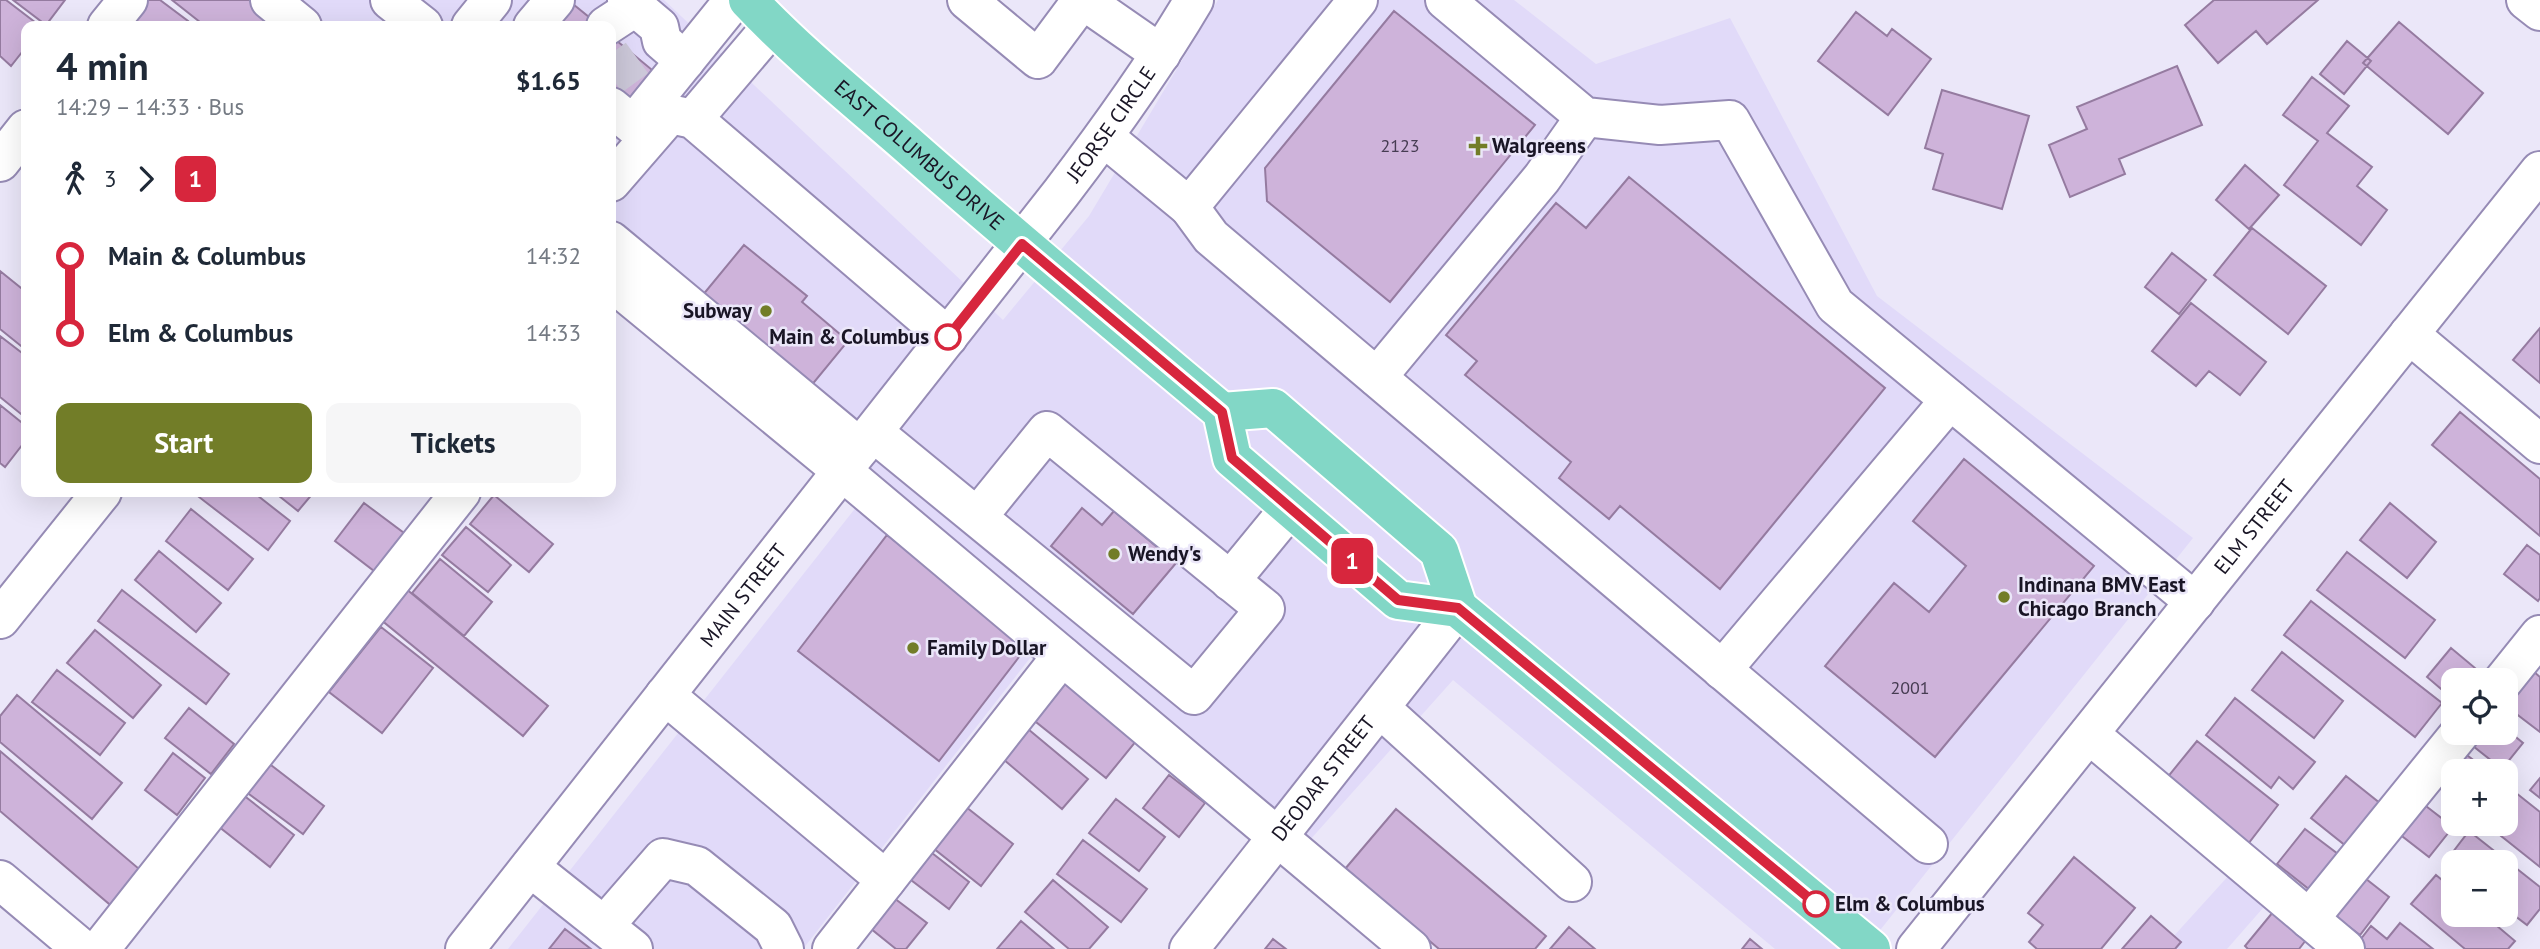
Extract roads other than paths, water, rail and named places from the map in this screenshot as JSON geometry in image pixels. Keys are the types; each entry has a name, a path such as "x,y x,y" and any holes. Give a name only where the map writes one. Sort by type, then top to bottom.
{"main road":[{"name":"EAST COLUMBUS DRIVE","path":"760,13 1022,244 1222,412"},
{"path":"1458,608 1439,551 1273,408 1222,412 1232,458 1398,600 1458,608 1871,949"}],"street":[{"path":"111,21 128,0"},
{"path":"270,0 296,21"},
{"path":"390,0 416,21"},
{"path":"537,21 555,0"},
{"path":"661,53 734,0"},
{"path":"967,0 1038,59 1083,0 1161,54"},
{"name":"JEORSE CIRCLE","path":"1022,244 1104,137 1194,0"},
{"path":"1189,207 1358,0"},
{"path":"1444,0 1585,117 1660,125 1730,120 1835,305 2195,602"},
{"path":"2526,0 2540,11"},
{"path":"616,111 633,125 661,53 659,27 623,11"},
{"path":"693,119 760,13"},
{"path":"616,176 670,114 693,119 948,337"},
{"path":"1377,377 1542,178 1585,117"},
{"path":"0,162 21,135"},
{"path":"1104,137 1189,207 1211,237 1928,844"},
{"name":"ELM STREET","path":"1916,949 2540,171"},
{"name":"MAIN STREET","path":"465,949 1022,244"},
{"path":"616,245 858,451 1062,656 1411,949"},
{"path":"616,291 858,451 978,516 1194,695 1265,609 1048,431 978,516"},
{"path":"2409,334 2540,444"},
{"path":"1722,670 1950,400"},
{"path":"0,620 98,497"},
{"path":"100,949 457,497"},
{"path":"1230,581 1290,508"},
{"name":"DEODAR STREET","path":"1189,949 1458,608"},
{"path":"2513,668 2540,635"},
{"path":"832,949 1062,656"},
{"path":"665,695 886,880"},
{"path":"1380,708 1572,883"},
{"path":"2088,734 2345,949"},
{"path":"2309,919 2450,745"},
{"path":"604,926 663,858 697,866 773,927 784,949"},
{"path":"530,867 633,949"},
{"path":"0,880 82,949"}],"tunnel":[{"path":"616,73 637,58"}],"place":[{"name":"Walgreens","path":"1478,146"},
{"name":"Subway","path":"766,311"},
{"name":"Main & Columbus","path":"948,337"},
{"name":"Wendy's","path":"1114,554"},
{"name":"Indinana BMV East Chicago Branch","path":"2004,597"},
{"name":"Family Dollar","path":"913,648"},
{"name":"Elm & Columbus","path":"1816,904"}]}
